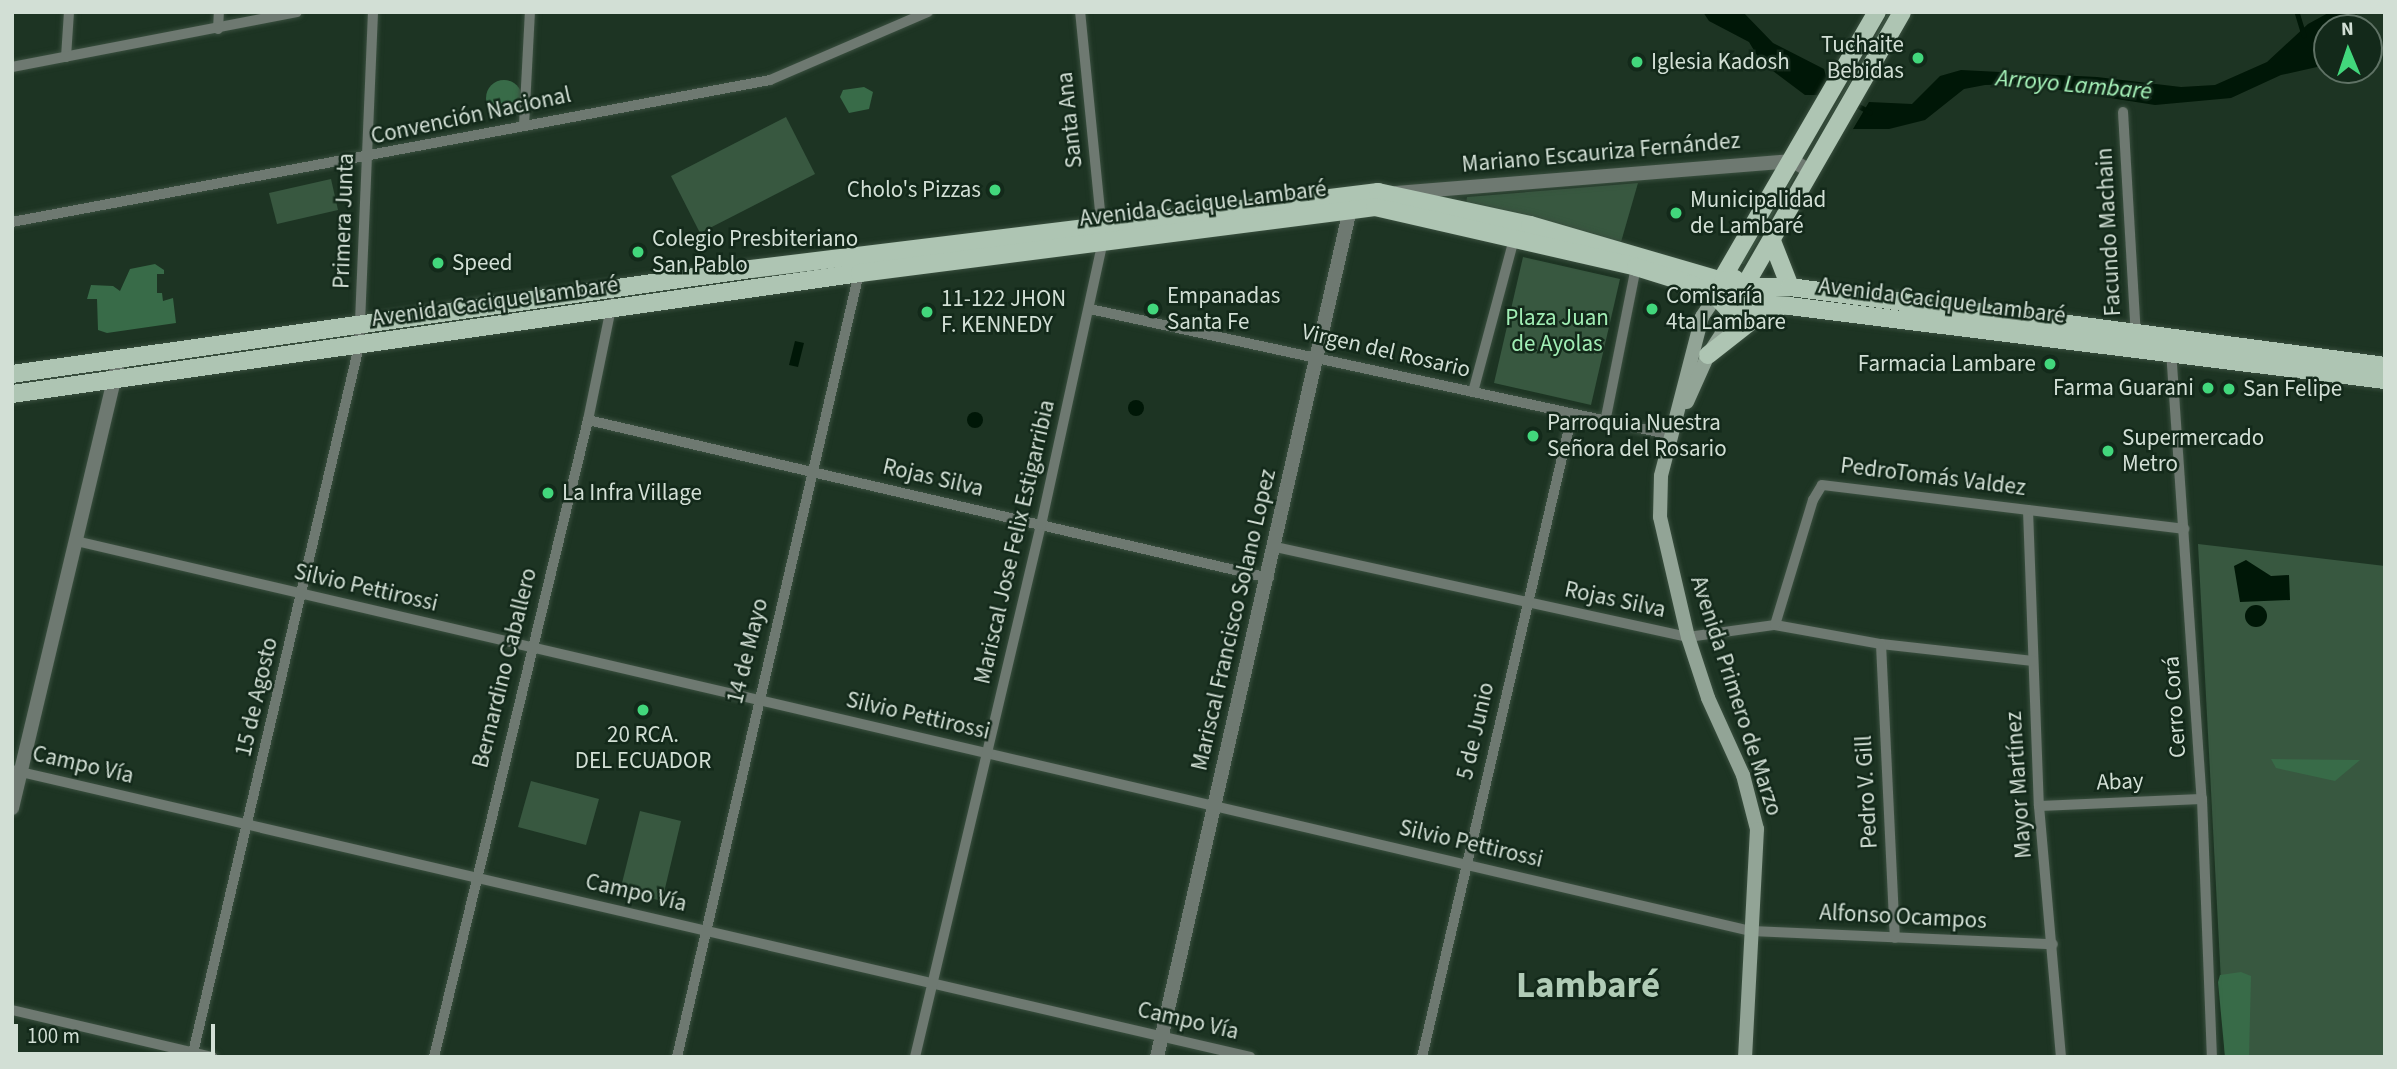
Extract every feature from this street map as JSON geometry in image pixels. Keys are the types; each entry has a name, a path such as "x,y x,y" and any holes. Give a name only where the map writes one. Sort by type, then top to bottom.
{"main road":[{"path":"1719,289 1877,12"},
{"path":"1740,306 1746,297 1744,287 1873,71 1902,12"},
{"name":"Avenida Cacique Lambaré","path":"12,374 614,288 861,264 1352,201 1392,193 1719,289"},
{"name":"Avenida Cacique Lambaré","path":"1352,201 1516,229 1636,267 1719,289 1735,279 1744,287 1790,287 2136,342"},
{"path":"1772,240 1790,287"},
{"name":"Avenida Cacique Lambaré","path":"12,394 611,311 861,264"},
{"name":"Avenida Cacique Lambaré","path":"1719,289 1724,308 1789,306 2385,366"},
{"name":"Avenida Primero de Marzo","path":"1719,289 1702,317 1661,475 1660,517 1688,637 1708,698 1743,775 1757,829 1745,1057"},
{"name":"Avenida Primero de Marzo","path":"1672,435 1708,355 1740,306"},
{"path":"1708,355 1755,318 1789,306"},
{"name":"Avenida Cacique Lambaré","path":"2170,346 2385,380"}],"street":[{"path":"66,57 69,12"},
{"path":"218,29 219,12"},
{"path":"12,67 297,12"},
{"name":"Primera Junta","path":"359,346 373,12"},
{"path":"524,125 530,12"},
{"name":"Santa Ana","path":"1080,12 1102,232"},
{"name":"Convención Nacional","path":"12,222 366,159 524,125 785,76 922,14"},
{"name":"Facundo Machain","path":"2123,112 2136,342"},
{"path":"1793,162 1811,172"},
{"name":"Mariano Escauriza Fernández","path":"1392,193 1793,162"},
{"name":"Mariscal Francisco Solano Lopez","path":"1157,1057 1269,578 1352,201"},
{"path":"1473,392 1516,229"},
{"name":"Mariscal Jose Felix Estigarribia","path":"915,1057 1090,309 1102,232"},
{"name":"14 de Mayo","path":"677,1057 757,701 861,264"},
{"path":"1605,422 1636,267"},
{"name":"Bernardino Caballero","path":"434,1057 588,420 614,288"},
{"name":"Virgen del Rosario","path":"1090,309 1672,435"},
{"name":"15 de Agosto","path":"193,1054 303,596 359,346"},
{"name":"Cerro Corá","path":"2170,346 2202,799 2212,1057"},
{"path":"12,808 16,771 76,541 119,358"},
{"name":"5 de Junio","path":"1422,1057 1572,415"},
{"name":"Rojas Silva","path":"588,420 1269,578"},
{"name":"PedroTomás Valdez","path":"1776,625 1813,500 1822,485 2185,529"},
{"name":"Mayor Martínez","path":"2028,510 2039,806 2061,1057"},
{"name":"Silvio Pettirossi","path":"76,541 1751,931"},
{"name":"Rojas Silva","path":"1275,547 1688,637 1776,625 1881,644 2033,661"},
{"name":"Pedro V. Gill","path":"1881,644 1895,938"},
{"name":"Campo Vía","path":"16,771 1250,1057"},
{"name":"Abay","path":"2039,806 2202,799"},
{"name":"Alfonso Ocampos","path":"1751,931 2053,944"},
{"path":"12,1010 213,1057"}],"green space":[{"path":"1888,12 1893,12 1814,143 1865,55"},
{"path":"504,80 517,85 522,98 517,111 504,116 491,111 486,98 491,85"},
{"path":"864,87 873,92 869,109 849,113 840,97 843,90"},
{"path":"786,117 815,174 700,233 671,176"},
{"path":"1796,175 1744,264 1740,264 1793,176"},
{"path":"331,179 338,210 277,224 269,193"},
{"path":"1638,183 1621,242 1466,204 1467,197"},
{"name":"Plaza Juan de Ayolas","path":"1523,257 1620,279 1591,405 1494,383"},
{"path":"155,264 164,270 164,274 157,274 157,293 162,293 163,301 173,298 176,323 107,333 98,330 97,299 87,299 91,285 113,286 120,291 130,269"},
{"path":"838,266 840,268 628,299 629,295"},
{"path":"586,303 386,331 387,328"},
{"path":"338,336 339,340 151,363"},
{"path":"2198,544 2385,566 2385,1057 2225,1057"},
{"path":"2271,759 2360,760 2335,781 2276,768"},
{"path":"531,781 599,799 586,845 518,827"},
{"path":"640,811 681,821 662,901 620,891"},
{"path":"2241,972 2251,976 2249,1057 2225,1057 2218,982 2220,975"}],"water":[{"path":"1703,12 1743,12 1773,43 1824,69 1827,80 1819,95 1805,95 1761,62 1749,42 1709,21"},
{"path":"2330,12 2360,12 2357,14 2326,14"},
{"path":"2313,21 2313,68 2281,75 2231,98 2155,105 2021,84 1985,85 1964,89 1925,120 1889,129 1853,129 1869,102 1912,104 1940,76 1961,70 2097,77 2181,87 2215,85 2267,62"},
{"path":"795,341 804,343 798,367 789,365"},
{"path":"1136,400 1142,402 1142,414 1136,416 1130,414 1128,408 1130,402"},
{"path":"975,412 981,414 981,426 975,428 969,426 967,420 969,414"},
{"path":"2246,560 2271,576 2289,575 2290,600 2240,602 2234,566"},
{"path":"2256,605 2264,608 2267,616 2264,624 2256,627 2248,624 2245,616 2248,608"}],"waterway":[{"path":"2297,12 2304,35"},
{"name":"Arroyo Lambaré","path":"1853,103 1870,112"}],"place":[{"name":"Tuchaite Bebidas","path":"1918,58"},
{"name":"Iglesia Kadosh","path":"1637,62"},
{"name":"Cholo's Pizzas","path":"995,190"},
{"name":"Municipalidad de Lambaré","path":"1676,213"},
{"name":"Colegio Presbiteriano San Pablo","path":"638,252"},
{"name":"Speed","path":"438,263"},
{"name":"Empanadas Santa Fe","path":"1153,309"},
{"name":"Comisaría 4ta Lambare","path":"1652,309"},
{"name":"11-122 JHON F. KENNEDY","path":"927,312"},
{"name":"Farmacia Lambare","path":"2050,364"},
{"name":"Farma Guarani","path":"2208,388"},
{"name":"San Felipe","path":"2229,389"},
{"name":"Parroquia Nuestra Señora del Rosario","path":"1533,436"},
{"name":"Supermercado Metro","path":"2108,451"},
{"name":"La Infra Village","path":"548,493"},
{"name":"20 RCA. DEL ECUADOR","path":"643,710"}],"district":[{"name":"Lambaré","path":"1588,986"}]}
